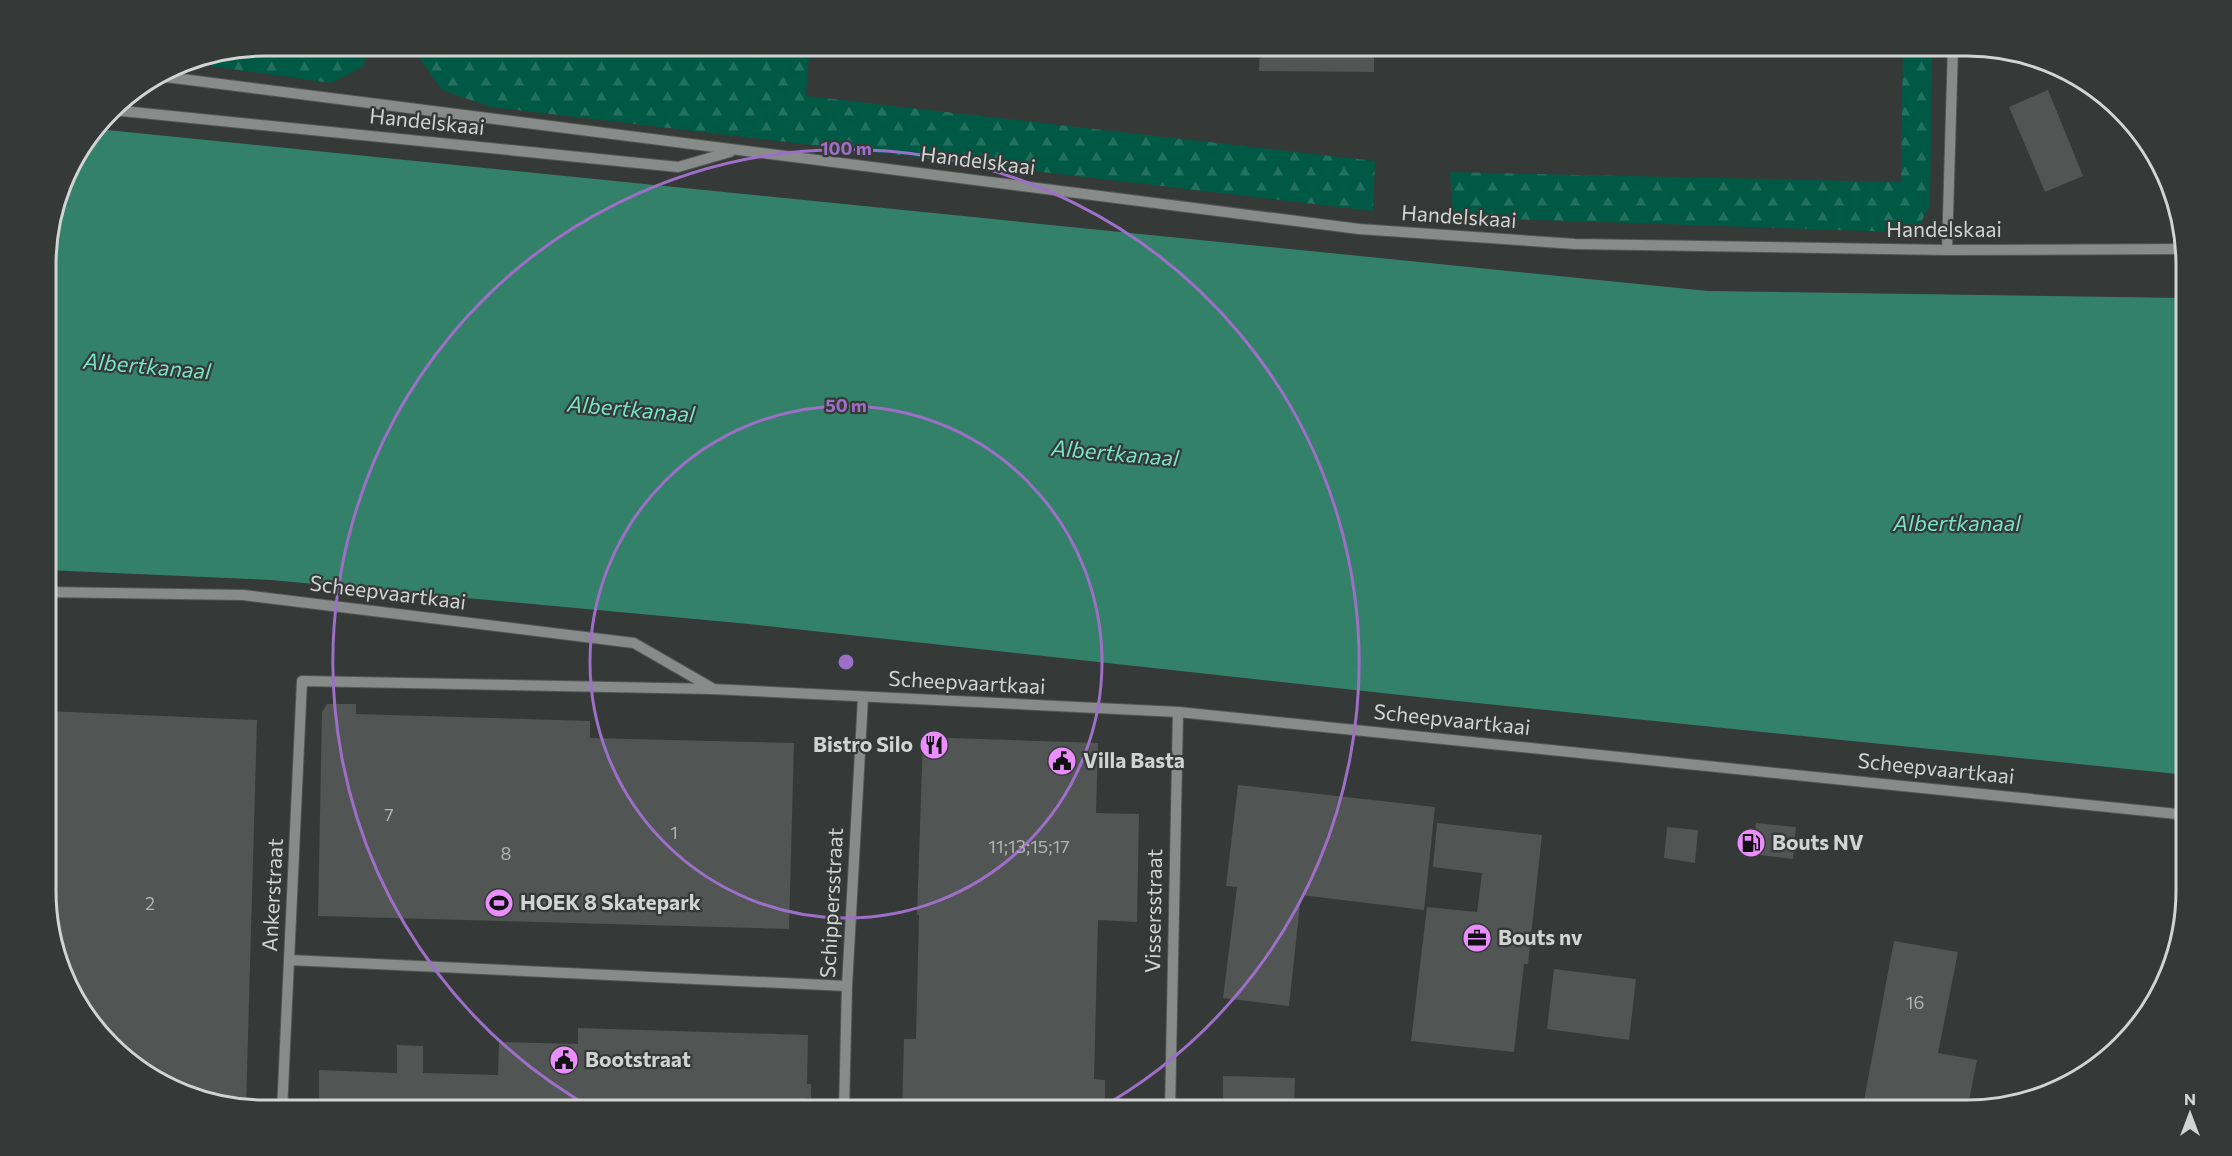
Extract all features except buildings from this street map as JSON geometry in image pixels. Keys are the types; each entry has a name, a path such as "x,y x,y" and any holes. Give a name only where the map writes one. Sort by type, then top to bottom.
{"street":[{"path":"1947,250 1953,56"},
{"name":"Handelskaai","path":"171,78 1359,229 1575,244 1947,250 2175,249"},
{"name":"Handelskaai","path":"123,111 678,167 736,150"},
{"name":"Scheepvaartkaai","path":"56,592 243,594 634,643 712,689"},
{"name":"Scheepvaartkaai","path":"302,681 712,689 1178,712 2176,814"},
{"name":"Ankerstraat","path":"283,1100 302,681"},
{"name":"Schippersstraat","path":"844,1100 847,986 863,698"},
{"name":"Vissersstraat","path":"1170,1100 1178,712"},
{"path":"289,960 847,986"}],"green space":[{"path":"365,56 364,66 331,83 204,65 237,57"},
{"path":"420,56 809,56 806,96 1375,161 1373,211 491,107 442,90"},
{"path":"1903,56 1932,56 1930,205 1920,224 1900,232 1453,217 1450,172 1901,182"}],"water":[{"name":"Albertkanaal","path":"105,130 1708,291 2176,298 2176,774 1428,698 749,624 271,580 56,570 57,237 71,185 91,148"}],"place":[{"name":"Bistro Silo","path":"934,745"},
{"name":"Villa Basta","path":"1062,761"},
{"name":"Bouts NV","path":"1751,843"},
{"name":"HOEK 8 Skatepark","path":"499,903"},
{"name":"Bouts nv","path":"1477,938"},
{"name":"Bootstraat","path":"564,1060"}]}
